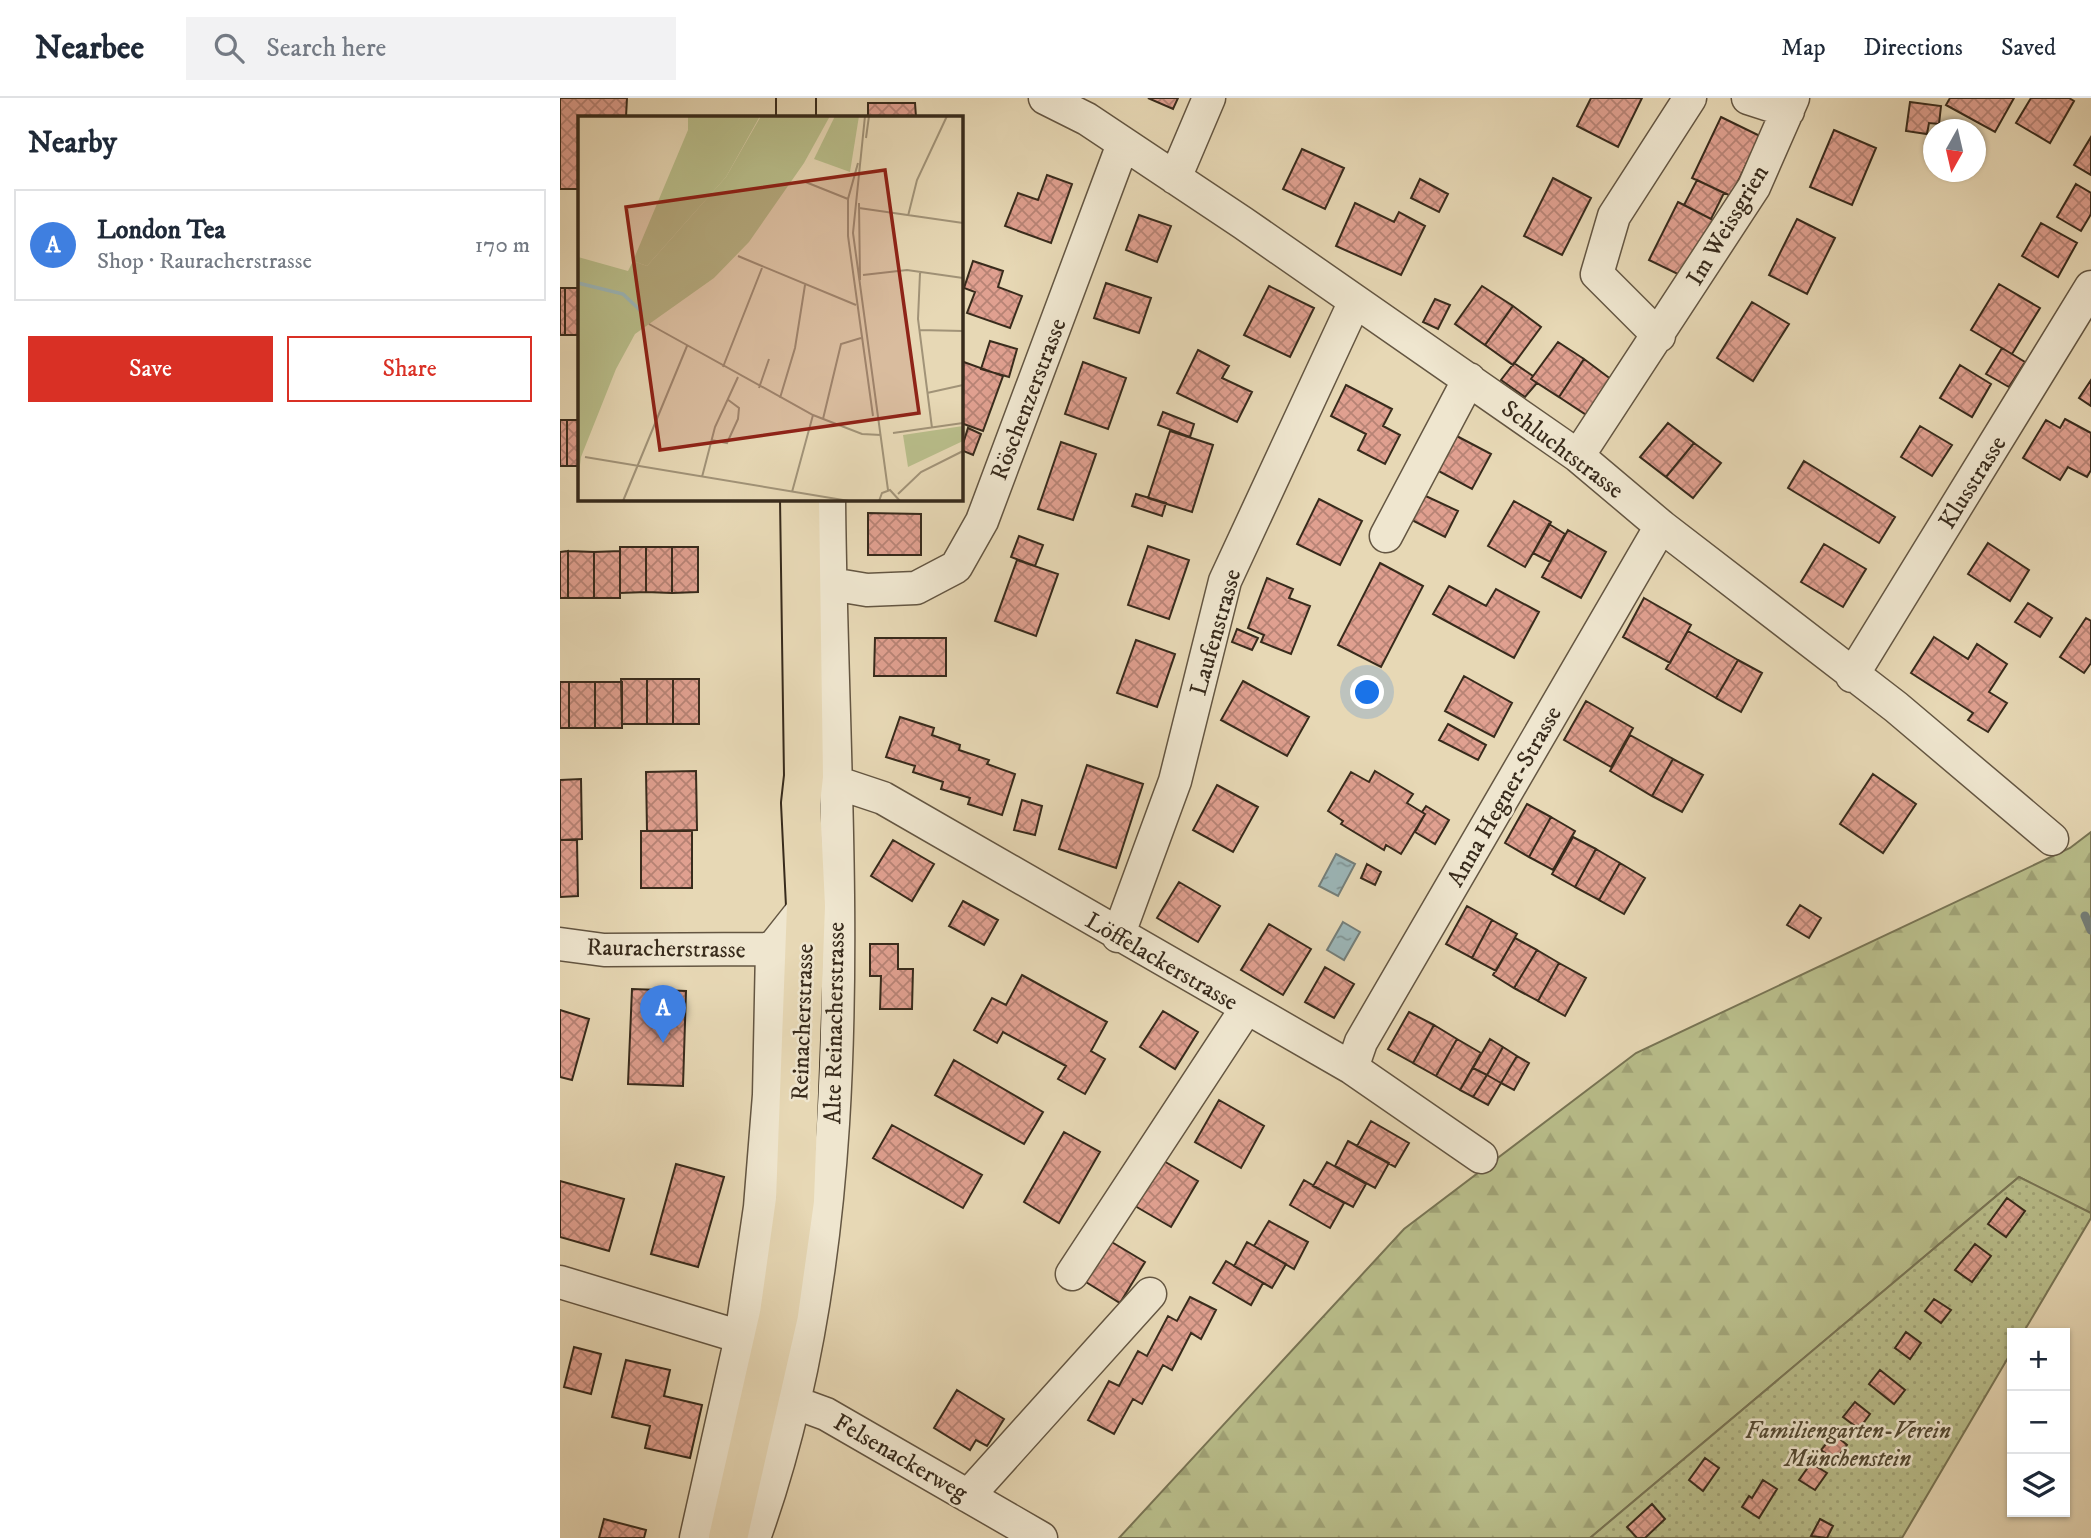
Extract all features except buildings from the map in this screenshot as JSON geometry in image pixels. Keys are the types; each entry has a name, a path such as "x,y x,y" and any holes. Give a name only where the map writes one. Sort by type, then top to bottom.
{"main road":[{"path":"796,98 796,116"},
{"name":"Reinacherstrasse","path":"728,1538 779,1314 795,1200 806,906 801,803 804,776 800,500"}],"street":[{"name":"Schluchtstrasse","path":"1045,98 1087,119 1175,178 1356,300 1578,456 1661,526 1852,676 1896,707 2052,839"},
{"path":"1175,178 1209,98"},
{"path":"1659,336 1597,274 1614,216 1690,98"},
{"name":"Im Weissgrien","path":"1578,456 1754,187 1790,105 1748,98"},
{"name":"Röschenzerstrasse","path":"831,583 867,590 916,588 956,567 987,509 1123,144"},
{"name":"Klusstrasse","path":"1852,676 2091,287"},
{"name":"Laufenstrasse","path":"1118,936 1175,781 1225,581 1356,300"},
{"path":"1385,536 1469,379"},
{"name":"Alte Reinacherstrasse","path":"754,1538 796,1403 829,1184 835,1032 835,782 829,500"},
{"name":"Anna Hegner-Strasse","path":"1352,1068 1362,1042 1661,526"},
{"name":"Löffelackerstrasse","path":"835,782 883,798 1118,936 1352,1068 1481,1157"},
{"name":"Alte Reinacherstrasse","path":"772,949 806,906"},
{"name":"Rauracherstrasse","path":"560,944 604,950 772,949"},
{"path":"696,1538 741,1337 760,1207 769,1095 772,949"},
{"path":"1072,1274 1246,1009"},
{"path":"560,1282 741,1337 766,1370"},
{"path":"968,1496 1150,1293"},
{"name":"Felsenackerweg","path":"796,1403 826,1414 1041,1538"}],"green space":[{"path":"2091,832 2091,1213 2019,1177 1590,1538 1119,1538 1404,1229 1636,1053 2070,848"},
{"name":"Familiengarten-Verein Münchenstein","path":"2019,1177 2091,1213 2091,1218 2026,1328 2007,1328 2007,1360 1902,1538 1590,1538"}],"water":[{"path":"1336,854 1355,864 1338,896 1319,886"},
{"path":"1343,922 1360,932 1344,960 1327,950"}],"waterway":[{"path":"2085,916 2091,930"}],"place":[{"name":"London Tea","path":"663,1043"}]}
